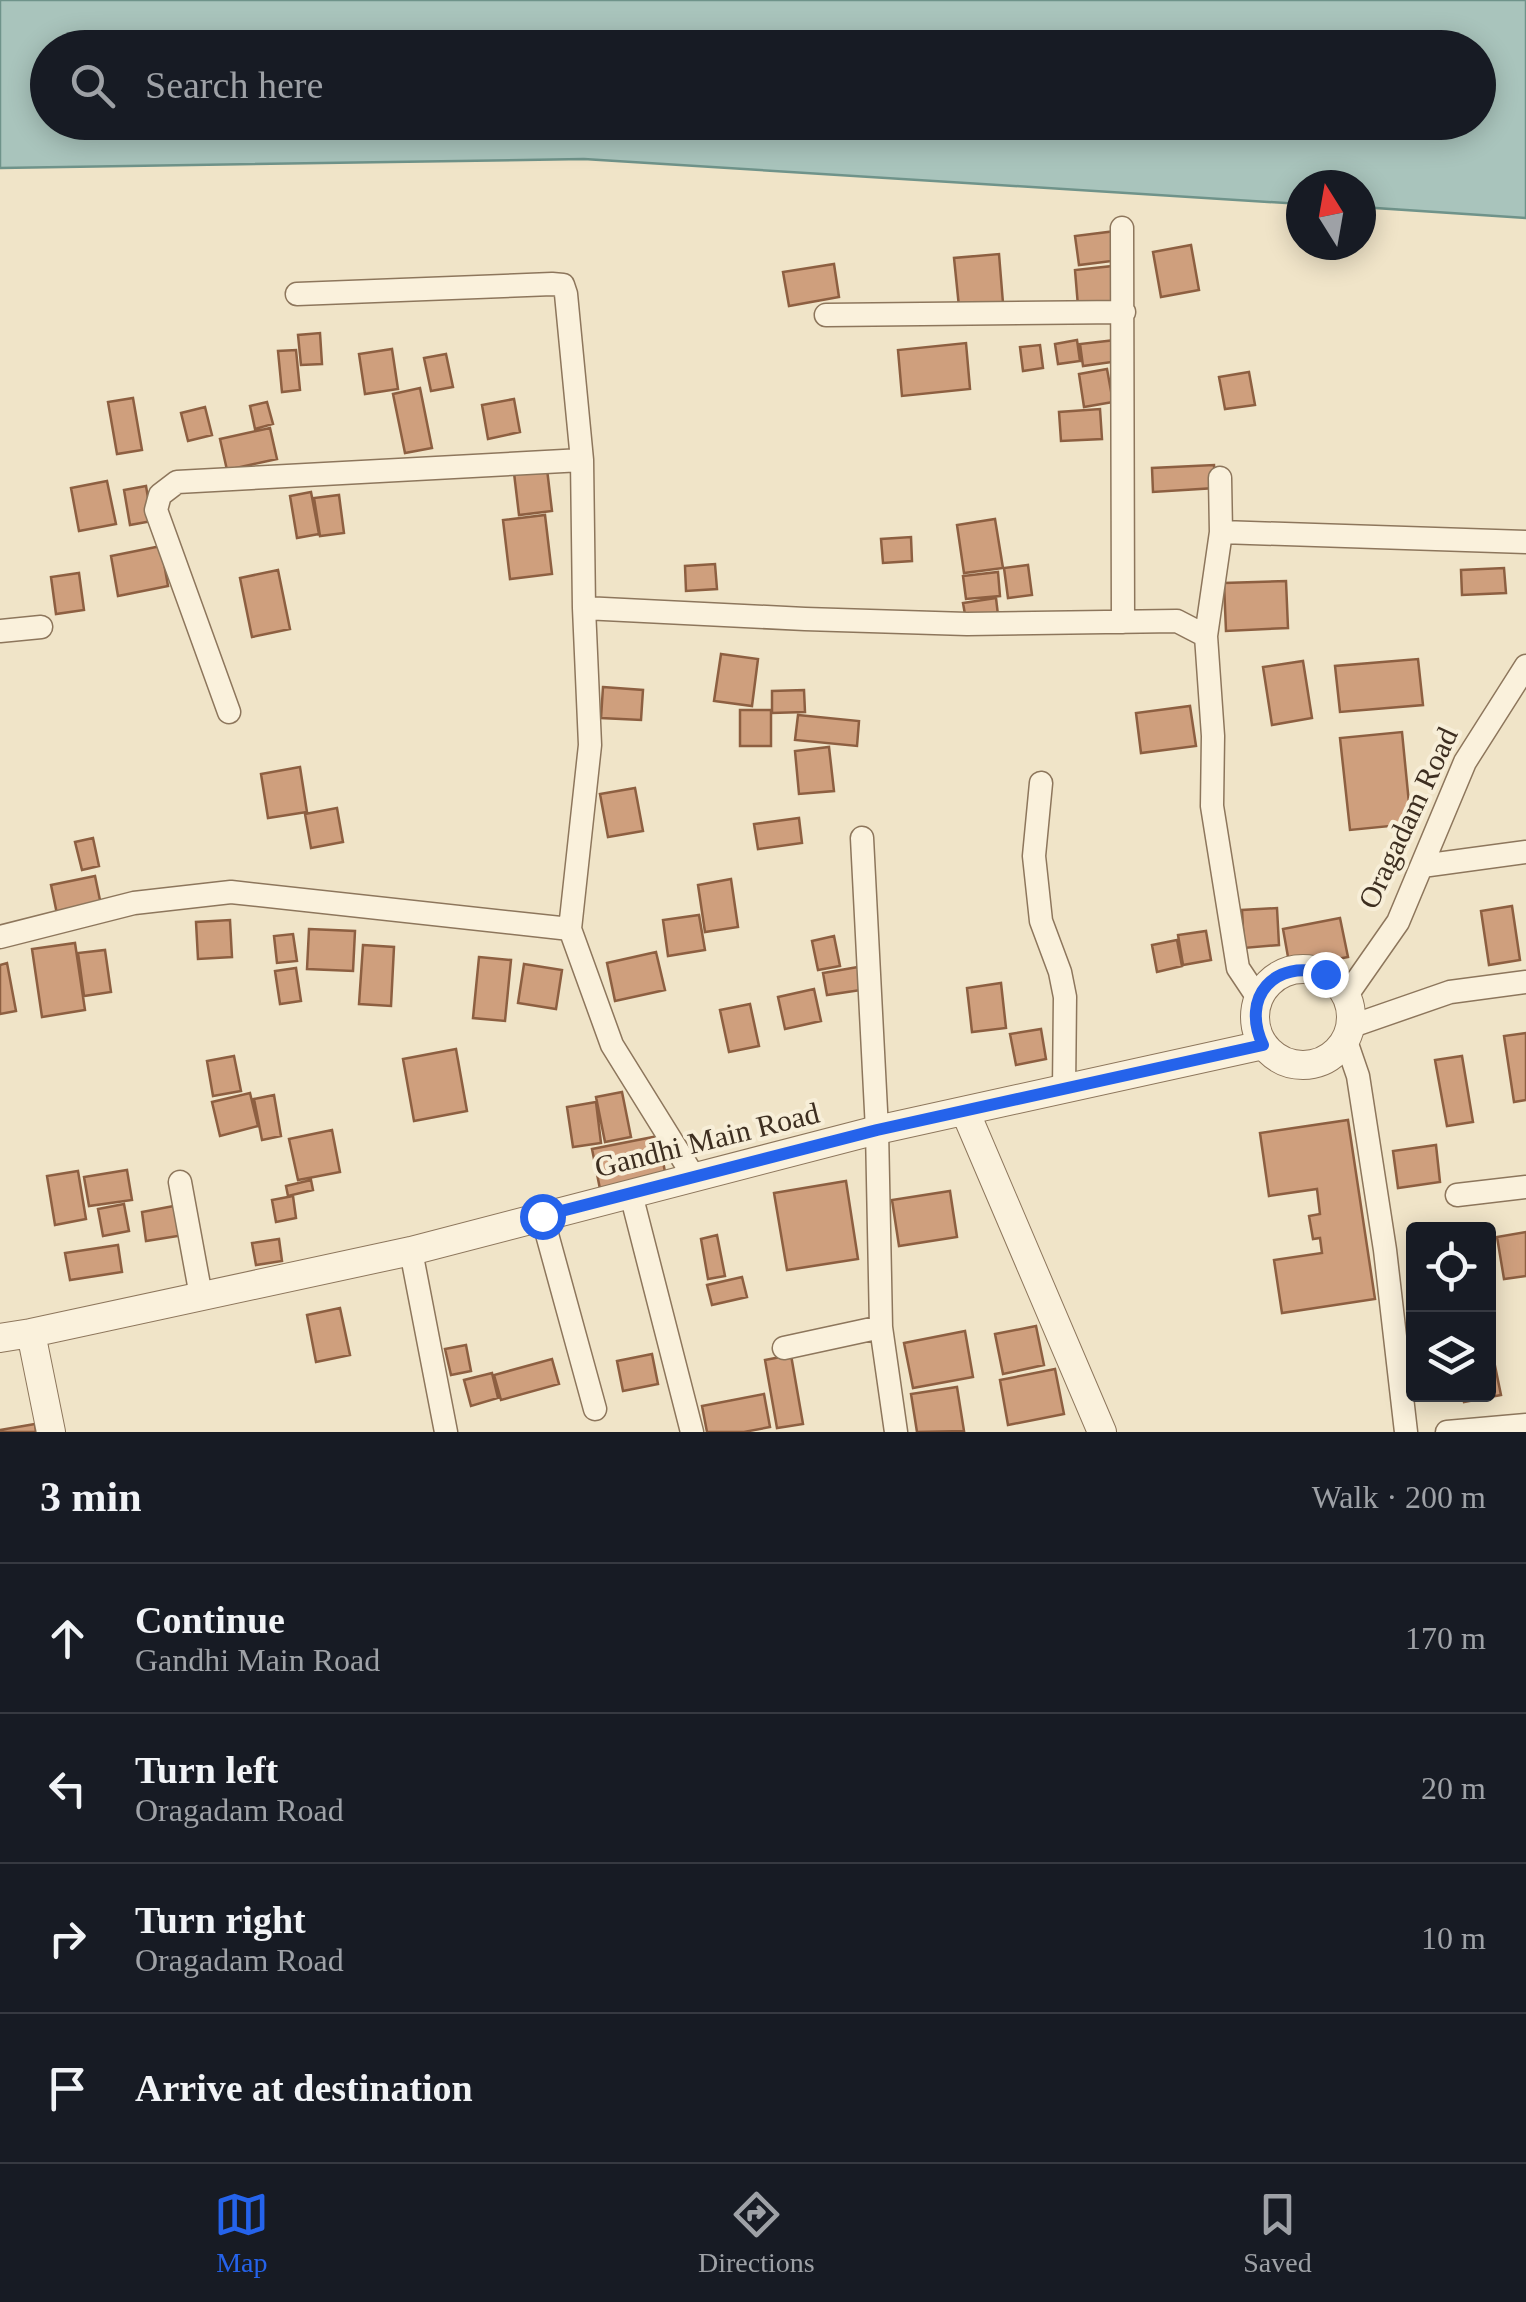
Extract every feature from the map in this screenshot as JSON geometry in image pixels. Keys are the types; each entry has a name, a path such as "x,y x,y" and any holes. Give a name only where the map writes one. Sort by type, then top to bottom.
{"street":[{"path":"1122,228 1123,622"},
{"path":"296,294 563,286 582,460 590,745 570,929 612,1046 694,1177"},
{"path":"826,315 1124,312"},
{"path":"229,712 156,510 160,495 178,482 582,460"},
{"path":"1220,478 1220,532 1206,636 1214,736 1212,806 1238,968 1258,998"},
{"path":"1220,532 1526,542"},
{"path":"584,608 967,624 1177,622 1206,636"},
{"path":"0,631 41,626"},
{"name":"Oragadam Road","path":"1348,996 1398,922 1465,762 1524,672"},
{"path":"1041,783 1035,872 1042,921 1065,996 1064,1090"},
{"path":"862,838 877,1130 881,1327 896,1432"},
{"path":"1422,866 1526,852"},
{"path":"0,937 134,903 231,892 570,929"},
{"path":"1406,1432 1385,1250 1349,1034 1352,1010 1348,996 1325,974 1295,969 1280,974 1258,998 1254,1014 1263,1045 1275,1057 1306,1066 1336,1053 1349,1034 1450,992 1526,982"},
{"name":"Gandhi Main Road","path":"0,1338 411,1251 877,1130 1263,1045"},
{"path":"965,1111 1102,1432"},
{"path":"180,1182 201,1296"},
{"path":"1458,1194 1526,1187"},
{"path":"631,1194 692,1432"},
{"path":"542,1216 595,1410"},
{"path":"411,1251 446,1432"},
{"path":"784,1348 881,1327"},
{"path":"32,1333 51,1432"},
{"path":"1448,1432 1526,1425"}],"water":[{"path":"0,0 1526,0 1526,218 1376,208 1376,170 1286,170 1286,203 584,159 0,168"}],"building":[{"path":"1116,231 1120,260 1079,265 1075,236"},
{"path":"1191,245 1199,290 1161,297 1153,252"},
{"path":"999,254 1003,303 959,307 954,258"},
{"path":"834,264 839,297 789,306 783,272"},
{"path":"1113,266 1116,302 1078,306 1075,270"},
{"path":"320,333 322,364 301,365 298,335"},
{"path":"1077,340 1080,361 1058,364 1055,344"},
{"path":"1116,340 1119,361 1083,366 1080,344"},
{"path":"966,343 970,389 902,396 898,350"},
{"path":"1040,345 1043,368 1023,371 1020,347"},
{"path":"392,349 398,389 365,394 359,354"},
{"path":"296,350 300,390 282,392 278,351"},
{"path":"446,354 453,387 431,391 424,358"},
{"path":"1107,369 1113,402 1084,407 1079,374"},
{"path":"1249,372 1255,405 1225,409 1219,377"},
{"path":"420,388 432,448 405,453 393,394"},
{"path":"133,398 142,450 117,454 108,402"},
{"path":"514,399 520,432 488,439 482,405"},
{"path":"267,402 273,424 255,429 250,406"},
{"path":"205,407 212,435 188,441 181,413"},
{"path":"1100,409 1102,439 1061,441 1059,412"},
{"path":"270,428 277,459 227,470 220,439"},
{"path":"1214,465 1215,488 1153,492 1152,468"},
{"path":"547,469 552,511 519,515 514,473"},
{"path":"107,481 116,524 79,531 71,488"},
{"path":"146,486 152,521 130,525 124,490"},
{"path":"311,492 319,534 297,538 290,496"},
{"path":"339,495 344,533 320,536 314,498"},
{"path":"545,515 552,574 510,579 503,520"},
{"path":"995,519 1003,568 964,573 957,525"},
{"path":"911,537 912,561 883,563 881,539"},
{"path":"161,546 168,586 118,596 111,556"},
{"path":"715,564 717,589 686,591 685,566"},
{"path":"1028,565 1032,595 1008,598 1004,568"},
{"path":"1504,568 1506,593 1462,595 1461,570"},
{"path":"278,570 290,629 252,637 240,578"},
{"path":"998,572 1000,596 966,599 963,576"},
{"path":"79,573 84,610 56,614 51,577"},
{"path":"1286,581 1288,628 1226,631 1224,583"},
{"path":"996,598 998,615 966,620 963,603"},
{"path":"721,654 758,659 752,706 714,701"},
{"path":"1418,659 1423,705 1340,712 1335,666"},
{"path":"1303,661 1312,718 1272,725 1263,667"},
{"path":"603,687 643,690 641,720 601,718"},
{"path":"804,690 805,712 772,713 772,691"},
{"path":"1190,706 1196,746 1141,753 1136,713"},
{"path":"740,710 771,710 771,746 740,746"},
{"path":"798,715 859,721 857,746 795,740"},
{"path":"1402,732 1411,824 1350,830 1340,738"},
{"path":"829,747 834,791 799,794 795,751"},
{"path":"300,767 307,812 268,818 261,774"},
{"path":"635,788 643,831 608,837 600,794"},
{"path":"337,808 343,842 311,848 305,814"},
{"path":"799,818 802,843 758,849 754,824"},
{"path":"93,838 99,866 82,870 75,842"},
{"path":"95,876 101,905 57,914 51,885"},
{"path":"731,879 738,927 705,932 698,885"},
{"path":"1512,906 1520,960 1489,965 1481,911"},
{"path":"1277,908 1279,945 1244,948 1242,910"},
{"path":"699,915 705,950 668,956 663,920"},
{"path":"1340,918 1348,957 1290,968 1283,929"},
{"path":"230,920 232,957 198,959 196,922"},
{"path":"309,929 355,931 353,971 307,969"},
{"path":"1206,931 1211,960 1183,965 1178,935"},
{"path":"293,934 297,961 277,963 274,936"},
{"path":"834,936 840,966 818,970 812,941"},
{"path":"1177,940 1182,966 1157,972 1152,945"},
{"path":"75,943 85,1010 42,1017 32,949"},
{"path":"363,945 394,947 391,1006 359,1004"},
{"path":"105,950 111,992 84,996 78,953"},
{"path":"656,952 665,990 615,1001 607,963"},
{"path":"479,957 511,960 505,1021 473,1018"},
{"path":"7,963 16,1011 0,1014 0,965"},
{"path":"524,964 562,970 556,1009 518,1003"},
{"path":"858,967 861,990 827,995 823,973"},
{"path":"296,968 301,1001 280,1004 275,971"},
{"path":"1001,983 1006,1028 972,1032 967,988"},
{"path":"814,989 821,1021 785,1029 778,997"},
{"path":"750,1004 759,1046 729,1052 720,1010"},
{"path":"1041,1029 1046,1059 1016,1065 1010,1034"},
{"path":"1526,1033 1526,1100 1514,1102 1504,1036"},
{"path":"456,1049 467,1111 414,1121 403,1059"},
{"path":"234,1056 241,1091 213,1096 207,1061"},
{"path":"1462,1056 1473,1122 1447,1126 1435,1060"},
{"path":"622,1092 631,1137 605,1142 596,1097"},
{"path":"250,1093 258,1126 220,1136 212,1102"},
{"path":"274,1095 281,1136 262,1140 254,1099"},
{"path":"596,1102 601,1143 573,1147 567,1107"},
{"path":"1348,1120 1375,1299 1282,1313 1274,1260 1322,1253 1320,1238 1313,1239 1309,1216 1320,1214 1317,1189 1269,1196 1260,1133"},
{"path":"332,1130 340,1172 298,1180 289,1139"},
{"path":"658,1136 666,1177 600,1189 592,1149"},
{"path":"1436,1145 1440,1182 1398,1188 1393,1151"},
{"path":"127,1170 132,1200 89,1206 84,1177"},
{"path":"78,1171 86,1219 55,1225 47,1176"},
{"path":"311,1180 313,1190 288,1196 286,1186"},
{"path":"846,1181 858,1259 787,1270 774,1193"},
{"path":"950,1191 957,1237 899,1246 892,1200"},
{"path":"293,1196 296,1218 276,1222 272,1200"},
{"path":"124,1204 129,1231 103,1236 98,1209"},
{"path":"179,1205 184,1235 146,1241 142,1212"},
{"path":"1526,1232 1526,1276 1504,1279 1497,1237"},
{"path":"717,1235 725,1276 708,1279 701,1239"},
{"path":"279,1239 282,1261 256,1265 252,1243"},
{"path":"118,1245 122,1272 70,1280 65,1253"},
{"path":"742,1277 747,1297 712,1305 707,1285"},
{"path":"340,1308 350,1355 316,1362 307,1315"},
{"path":"1036,1326 1044,1365 1003,1374 995,1334"},
{"path":"965,1331 973,1377 913,1388 904,1343"},
{"path":"466,1345 471,1371 451,1375 445,1349"},
{"path":"652,1354 658,1384 623,1391 617,1361"},
{"path":"791,1355 803,1424 777,1428 765,1360"},
{"path":"552,1359 559,1384 501,1400 494,1375"},
{"path":"1055,1369 1064,1414 1008,1425 1000,1380"},
{"path":"1496,1371 1501,1395 1496,1396"},
{"path":"492,1373 498,1398 471,1406 464,1380"},
{"path":"957,1387 964,1431 917,1432 911,1394"},
{"path":"764,1394 770,1427 707,1432 702,1406"},
{"path":"35,1424 36,1432 0,1432 0,1430"}],"route":[{"path":"542,1216 877,1130 1263,1045 1254,1014 1258,998 1268,984 1295,969 1325,974"}]}
